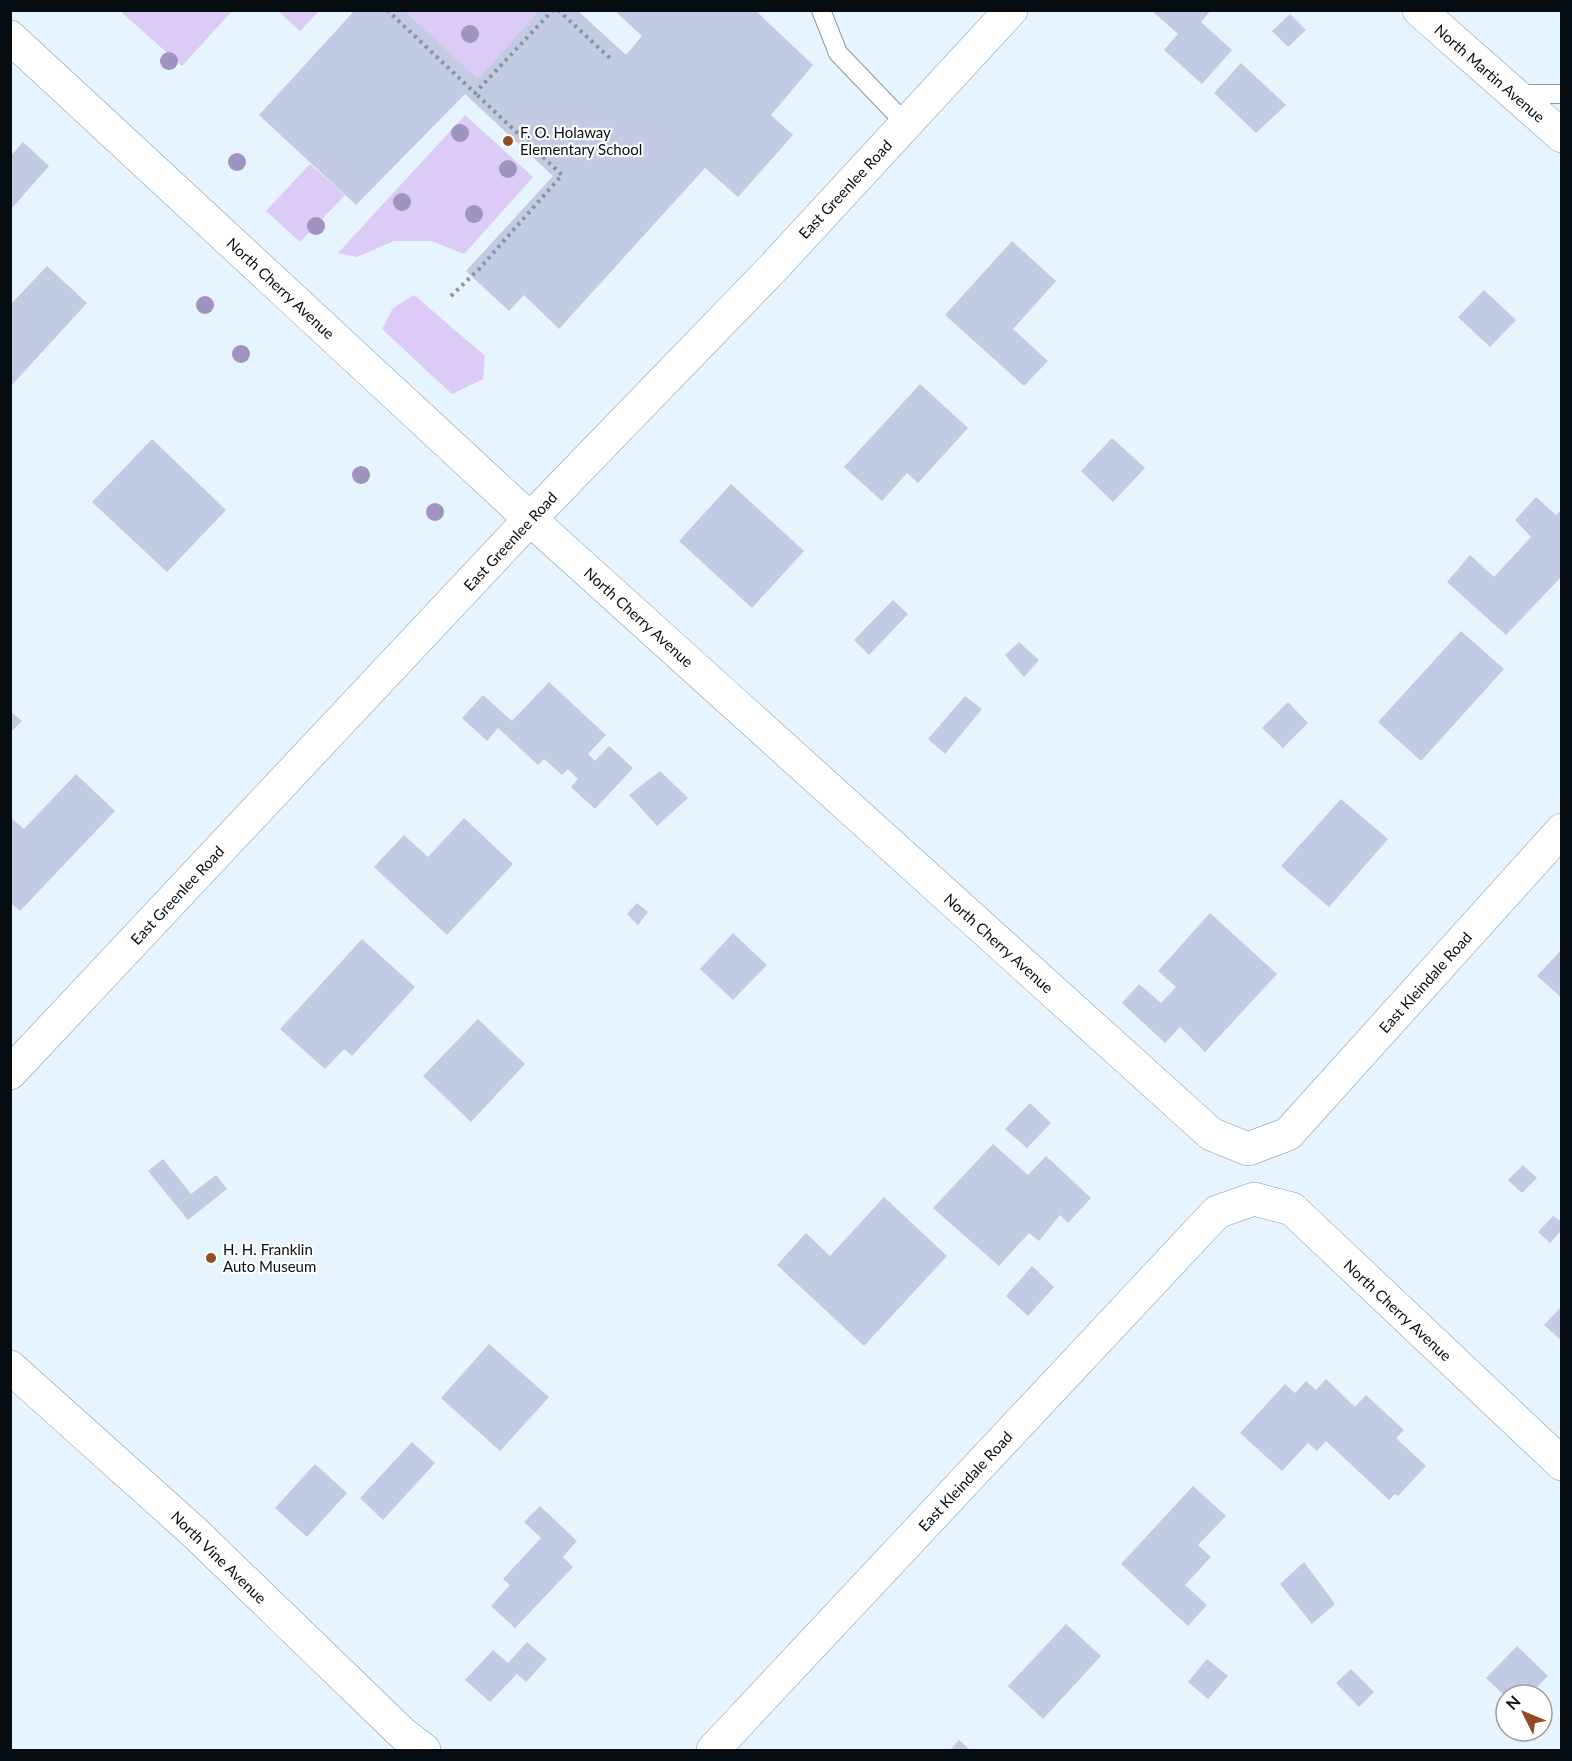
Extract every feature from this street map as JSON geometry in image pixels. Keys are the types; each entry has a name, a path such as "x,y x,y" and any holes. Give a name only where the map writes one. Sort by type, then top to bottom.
{"street":[{"name":"East Greenlee Road","path":"10,1073 530,519 773,268 1011,10"},
{"name":"North Martin Avenue","path":"1419,10 1562,136"},
{"name":"North Cherry Avenue","path":"10,37 530,519 1211,1134 1248,1149 1288,1134"},
{"name":"East Kleindale Road","path":"1288,1134 1562,830"},
{"name":"North Cherry Avenue","path":"1217,1212 1254,1199 1292,1209 1562,1464"},
{"name":"East Kleindale Road","path":"713,1750 1217,1212"},
{"name":"North Vine Avenue","path":"10,1367 194,1532 402,1733 424,1750"}],"lane":[{"path":"821,10 838,53 906,124"},
{"path":"1514,94 1562,94"}],"path":[{"path":"387,10 562,175 479,269 451,296"},
{"path":"475,93 553,10"},
{"path":"558,10 612,60"}],"shaded area":[{"path":"120,11 232,11 182,66"},
{"path":"278,11 319,11 300,31"},
{"path":"403,11 540,11 478,79"},
{"path":"465,115 533,177 464,254 432,241 394,241 357,257 338,253"},
{"path":"310,164 345,195 300,242 266,211"},
{"path":"414,295 485,356 483,379 452,394 382,329 393,308"}],"building":[{"path":"355,10 403,10 478,79 540,10 577,10 626,55 642,36 614,10 755,10 813,65 771,115 793,135 738,197 705,168 559,329 524,295 509,311 466,271 553,176 465,94 356,205 259,115"},
{"path":"1151,10 1211,10 1201,22 1232,50 1202,84 1164,50 1178,34"},
{"path":"1290,14 1306,30 1288,47 1272,31"},
{"path":"1241,63 1286,105 1256,133 1214,93"},
{"path":"23,142 49,166 12,208 10,157"},
{"path":"1012,241 1056,281 1013,329 1048,361 1024,386 945,315"},
{"path":"47,266 87,303 10,387 10,305"},
{"path":"1484,290 1516,320 1490,347 1458,317"},
{"path":"920,384 968,428 918,483 907,473 882,501 844,467"},
{"path":"1112,438 1145,468 1113,502 1081,471"},
{"path":"152,439 226,510 167,572 92,502"},
{"path":"731,484 804,551 752,608 679,541"},
{"path":"1536,497 1556,515 1562,509 1562,576 1506,635 1447,582 1470,555 1494,577 1531,537 1515,520"},
{"path":"893,600 908,614 869,655 854,640"},
{"path":"1461,631 1504,669 1421,761 1378,722"},
{"path":"1019,642 1039,660 1024,677 1005,655"},
{"path":"549,682 606,735 588,754 595,761 609,746 633,768 595,809 571,787 578,779 568,769 562,775 544,759 538,765 498,728 487,741 462,718 483,695 512,721"},
{"path":"965,696 982,709 945,754 928,739"},
{"path":"1288,702 1308,723 1283,748 1262,728"},
{"path":"10,711 22,721 13,730 10,728"},
{"path":"660,771 688,798 657,826 629,795"},
{"path":"76,774 115,811 20,911 10,902 10,821 12,819 24,829"},
{"path":"1341,799 1388,839 1329,907 1281,866"},
{"path":"464,818 513,864 447,935 374,867 404,835 428,857"},
{"path":"637,903 648,912 638,925 627,914"},
{"path":"1210,913 1277,974 1205,1052 1180,1027 1165,1043 1122,1003 1139,984 1161,1003 1176,987 1158,971"},
{"path":"733,933 767,965 733,1000 700,969"},
{"path":"362,939 415,987 352,1056 344,1049 325,1069 280,1029"},
{"path":"1562,949 1562,998 1537,976"},
{"path":"478,1019 525,1064 471,1122 423,1076"},
{"path":"1030,1103 1051,1123 1027,1148 1005,1129"},
{"path":"993,1144 1028,1175 1046,1156 1091,1198 1068,1223 1060,1215 1039,1241 1029,1233 999,1266 933,1208"},
{"path":"163,1159 191,1194 216,1175 227,1189 188,1220 148,1171"},
{"path":"1523,1165 1537,1178 1522,1193 1508,1180"},
{"path":"884,1197 947,1256 864,1346 777,1265 806,1233 830,1256"},
{"path":"1553,1216 1562,1222 1562,1230 1550,1243 1538,1232"},
{"path":"1032,1266 1054,1287 1028,1316 1006,1296"},
{"path":"1562,1306 1562,1341 1544,1325"},
{"path":"489,1344 549,1397 500,1451 441,1398"},
{"path":"1326,1379 1355,1407 1366,1395 1404,1430 1396,1438 1426,1466 1398,1496 1395,1494 1389,1500 1326,1441 1317,1451 1308,1443 1282,1471 1240,1433 1285,1384 1295,1393 1306,1381 1316,1390"},
{"path":"412,1442 435,1463 383,1520 360,1498"},
{"path":"315,1464 347,1493 307,1537 275,1508"},
{"path":"1193,1486 1226,1516 1198,1545 1211,1557 1185,1585 1207,1605 1188,1626 1121,1564"},
{"path":"540,1506 577,1541 563,1557 573,1567 515,1628 491,1606 510,1585 503,1579 541,1538 524,1522"},
{"path":"1304,1562 1335,1604 1312,1624 1280,1584"},
{"path":"1066,1624 1101,1656 1043,1719 1008,1686"},
{"path":"527,1642 547,1659 526,1682 517,1674 490,1702 465,1680 493,1650 508,1663"},
{"path":"1517,1646 1548,1676 1541,1683 1494,1683 1494,1686 1486,1678"},
{"path":"1207,1659 1228,1676 1208,1699 1188,1682"},
{"path":"1351,1669 1374,1692 1359,1707 1336,1683"},
{"path":"959,1740 970,1750 950,1750"}],"place":[{"name":"F. O. Holaway Elementary School","path":"508,141"},
{"name":"H. H. Franklin Auto Museum","path":"211,1258"}]}
